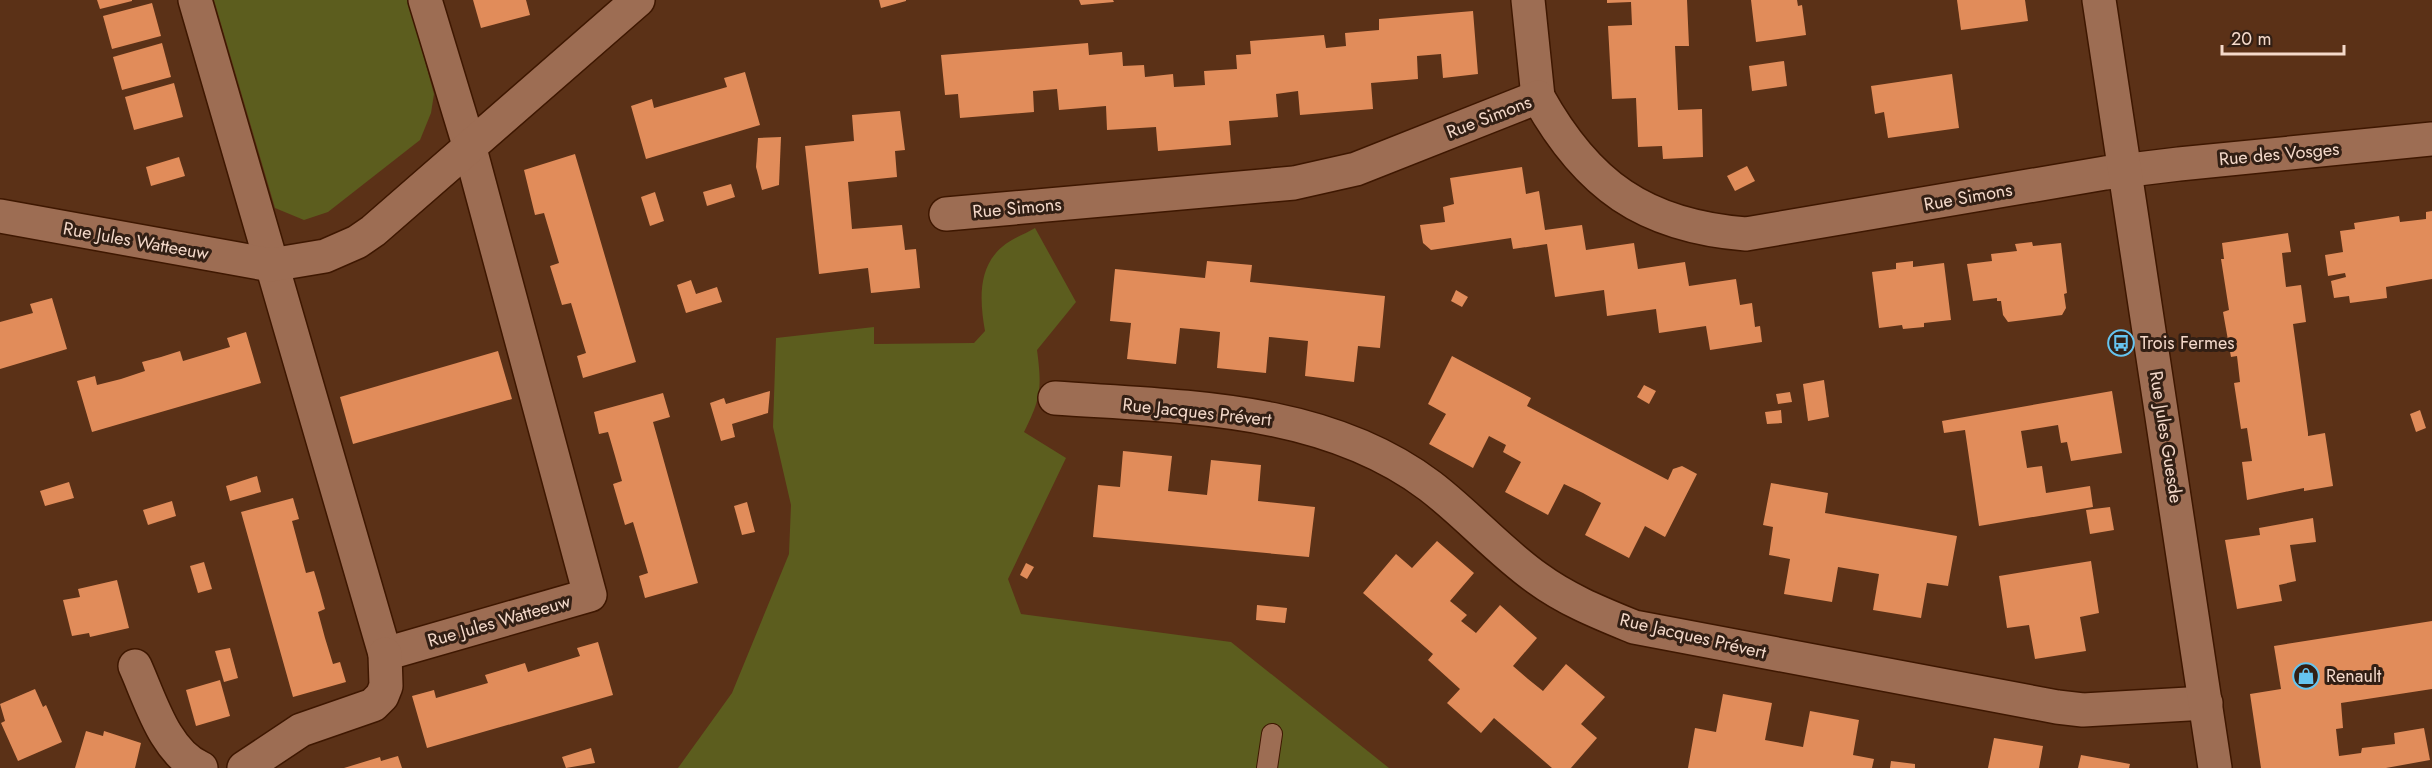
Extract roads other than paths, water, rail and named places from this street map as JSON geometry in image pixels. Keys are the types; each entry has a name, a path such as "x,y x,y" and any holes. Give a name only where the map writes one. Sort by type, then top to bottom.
{"street":[{"path":"195,0 385,654 386,686 382,696 373,705 301,730 244,768"},
{"name":"Rue Jules Watteeuw","path":"385,654 590,595 469,145 425,0"},
{"name":"Rue Jules Watteeuw","path":"0,216 271,265 307,261 340,251 357,242 638,0"},
{"path":"1528,0 1538,96"},
{"name":"Rue Jules Guesde","path":"2099,0 2215,768"},
{"name":"Rue Simons","path":"946,214 1294,183 1326,177 1356,169 1538,96 1554,125 1612,190 1656,214 1720,232 1746,234 1774,231 2126,171"},
{"name":"Rue des Vosges","path":"2126,171 2432,139"},
{"name":"Rue Jacques Prévert","path":"1055,398 1257,415 1337,438 1381,456 1430,486 1537,578 1584,607 1634,627 2057,707 2091,710 2206,703"},
{"path":"135,666 172,742 182,755 201,768"}],"lane":[{"path":"1267,768 1272,734"}],"place":[{"name":"Trois Fermes","path":"2121,343"},
{"name":"Renault","path":"2306,676"}]}
